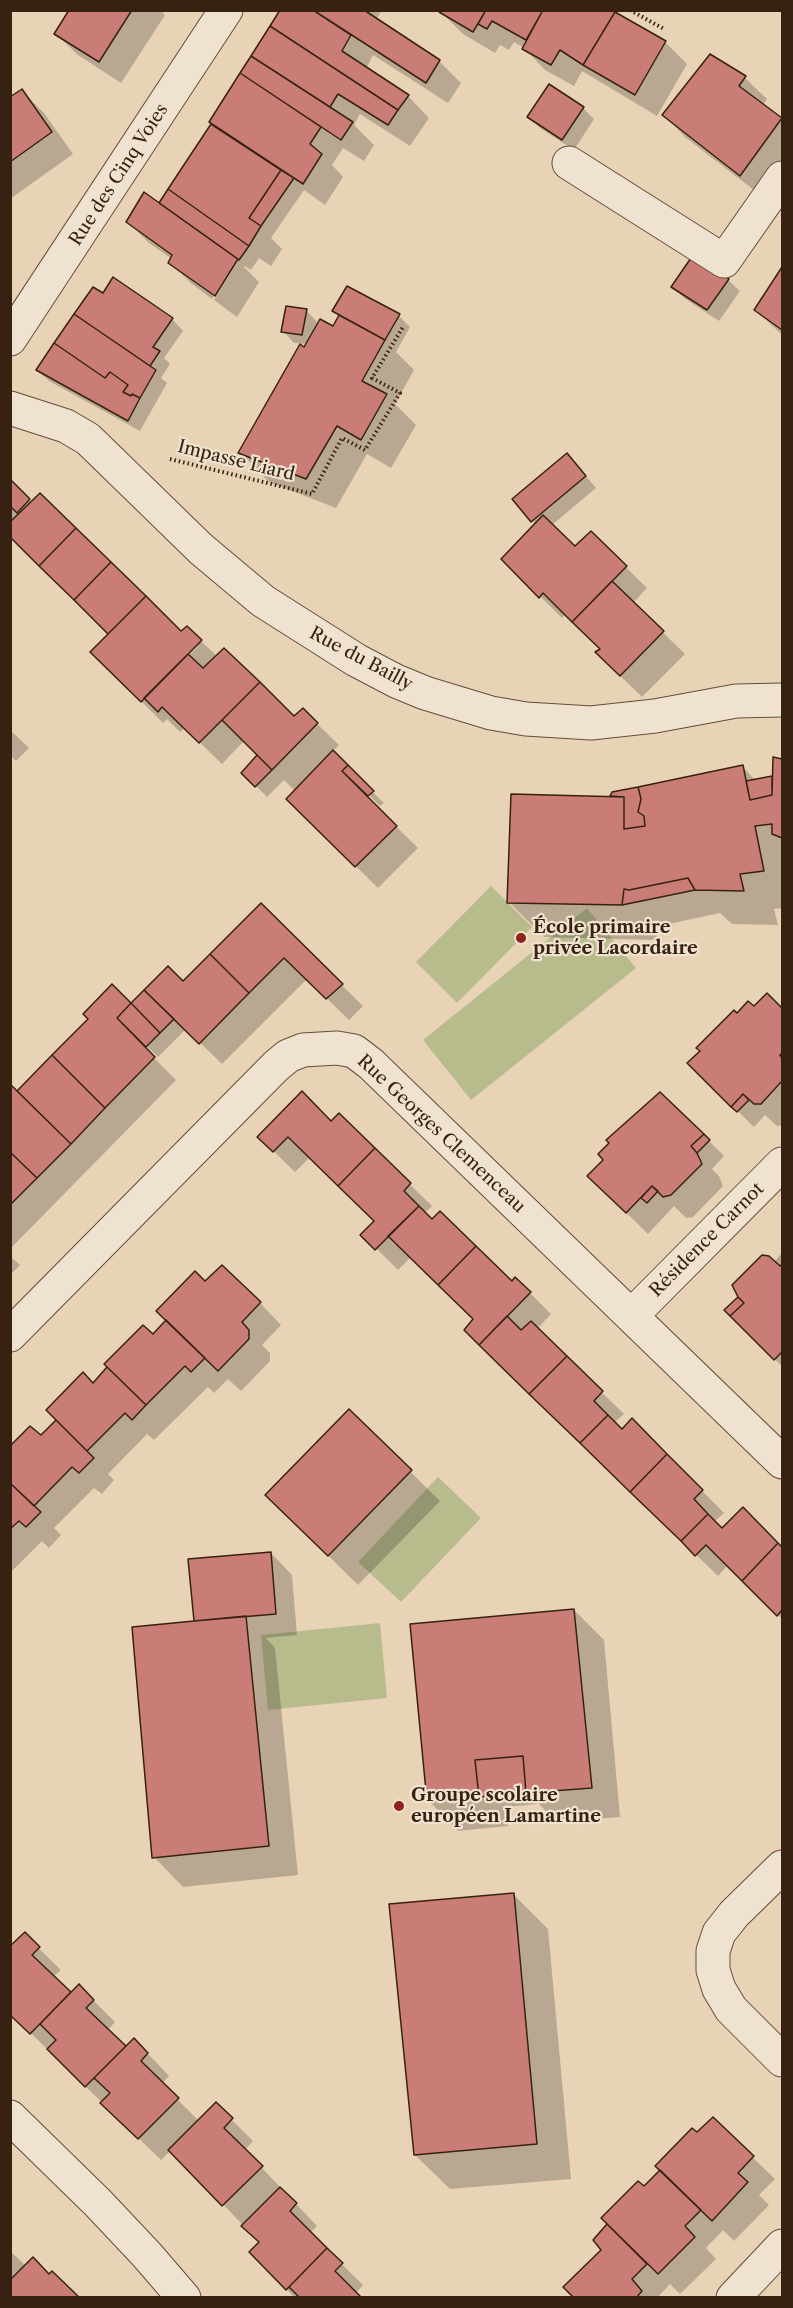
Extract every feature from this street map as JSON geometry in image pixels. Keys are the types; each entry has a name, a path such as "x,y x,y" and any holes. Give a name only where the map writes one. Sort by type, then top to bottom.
{"street":[{"name":"Rue des Cinq Voies","path":"10,339 226,10"},
{"path":"569,163 724,261 783,178"},
{"name":"Rue du Bailly","path":"10,408 66,426 88,439 201,549 263,601 356,660 424,693 457,704 500,714 537,720 591,723 655,716 736,701 783,700"},
{"name":"Rue Georges Clemenceau","path":"10,1335 276,1066 288,1056 303,1050 337,1048 354,1052 371,1064 783,1462"},
{"name":"Résidence Carnot","path":"632,1315 783,1164"},
{"path":"783,1867 734,1914 719,1933 713,1951 713,1970 719,1989 731,2009 783,2060"},
{"path":"10,2117 98,2203 184,2298"},
{"path":"733,2298 783,2246"}],"path":[{"path":"630,10 664,29"},
{"name":"Impasse Liard","path":"166,458 312,494 342,438 365,450 400,393 372,378 402,327"}],"green space":[{"path":"491,886 532,927 457,1003 416,962"},
{"path":"587,908 636,968 471,1100 423,1040"},
{"path":"438,1477 481,1518 401,1602 358,1562"},
{"path":"380,1623 387,1698 268,1710 261,1635"}],"building":[{"path":"69,10 132,10 99,62 54,34"},
{"path":"280,10 313,10 351,35 342,51 409,95 398,110 270,26"},
{"path":"313,10 364,10 440,60 426,83"},
{"path":"440,10 486,10 473,32 439,12"},
{"path":"486,10 543,10 526,40 492,21 487,29 478,24"},
{"path":"543,10 612,10 615,12 583,65 560,50 551,65 522,49"},
{"path":"615,12 666,41 635,95 583,65"},
{"path":"270,26 398,110 388,125 338,94 330,107 251,56"},
{"path":"710,54 746,76 739,86 782,118 740,176 662,115"},
{"path":"251,56 353,122 341,140 240,73"},
{"path":"240,73 321,127 310,144 322,154 303,184 209,122"},
{"path":"549,84 584,107 562,140 527,117"},
{"path":"22,89 52,132 10,162 10,97"},
{"path":"211,124 281,170 249,218 261,226 249,246 168,189"},
{"path":"281,170 294,178 261,226 249,218"},
{"path":"168,189 249,246 239,260 159,203"},
{"path":"144,192 238,259 215,296 168,263 172,255 126,222"},
{"path":"693,255 729,279 707,310 671,287"},
{"path":"782,267 782,330 754,310"},
{"path":"113,277 173,318 153,347 160,351 150,366 74,314 93,287 103,293"},
{"path":"347,286 400,314 385,340 332,311"},
{"path":"286,306 307,309 302,335 281,332"},
{"path":"74,314 156,370 140,398 123,392 128,385 110,372 105,378 54,343"},
{"path":"339,315 385,340 362,381 387,394 361,440 337,426 306,479 238,453 300,344 304,347 320,319 333,326"},
{"path":"54,343 105,378 110,372 128,385 123,392 140,398 128,421 36,370"},
{"path":"567,453 586,476 531,522 512,499"},
{"path":"10,479 30,499 17,513 10,506"},
{"path":"40,493 76,528 39,566 10,537 10,522"},
{"path":"543,515 575,546 591,531 627,566 572,622 543,593 539,598 501,559"},
{"path":"76,528 111,562 74,600 39,566"},
{"path":"111,562 146,596 108,634 74,600"},
{"path":"612,581 664,631 620,676 595,652 600,649 572,622"},
{"path":"146,596 181,631 187,626 202,640 141,702 90,652"},
{"path":"224,648 260,682 199,743 162,707 158,712 144,698 188,654 203,668"},
{"path":"260,682 294,716 303,708 318,723 272,770 222,720"},
{"path":"333,750 348,765 342,771 397,826 355,867 286,799"},
{"path":"257,755 272,770 255,787 241,773"},
{"path":"773,757 782,759 782,838 772,834 772,824 755,826 764,871 740,874 744,891 695,890 688,878 629,890 624,889 622,905 507,903 511,794 624,797 624,829 645,826 644,816 638,812 641,799 638,787 743,765 750,800 772,795"},
{"path":"348,765 374,791 368,796 342,771"},
{"path":"772,776 772,795 750,800 746,781"},
{"path":"638,787 641,799 638,812 644,816 645,826 624,829 624,797 610,796 612,792"},
{"path":"688,878 695,890 622,905 624,889 629,890"},
{"path":"261,903 343,984 326,999 284,958 249,993 210,954"},
{"path":"210,954 249,993 199,1044 144,990 168,966 183,981"},
{"path":"112,984 131,1003 117,1018 155,1057 105,1108 52,1055 88,1019 83,1014"},
{"path":"144,990 174,1019 160,1033 131,1003"},
{"path":"767,993 782,1008 782,1053 780,1055 782,1081 761,1104 754,1104 743,1094 731,1107 687,1063 700,1051 696,1048 734,1010 737,1013 748,1001 754,1006"},
{"path":"131,1003 160,1033 146,1047 117,1018"},
{"path":"52,1055 105,1108 71,1144 17,1091"},
{"path":"10,1084 71,1144 37,1178 10,1152"},
{"path":"302,1091 331,1121 339,1113 375,1148 338,1186 288,1137 273,1152 257,1137"},
{"path":"660,1092 704,1134 691,1146 702,1164 671,1195 663,1197 652,1186 626,1213 587,1176 603,1160 598,1154 609,1143 606,1140"},
{"path":"743,1094 749,1100 737,1112 731,1107"},
{"path":"704,1134 710,1140 697,1153 691,1146"},
{"path":"375,1148 411,1183 404,1191 419,1206 375,1250 360,1235 374,1221 338,1186"},
{"path":"10,1152 37,1178 10,1205"},
{"path":"652,1186 658,1191 647,1203 641,1198"},
{"path":"419,1206 432,1219 440,1211 476,1246 438,1285 388,1236"},
{"path":"476,1246 512,1281 515,1277 531,1292 479,1345 464,1330 473,1319 438,1285"},
{"path":"762,1255 769,1256 780,1266 782,1264 782,1352 774,1360 730,1316 744,1303 732,1285"},
{"path":"222,1265 261,1302 242,1322 249,1330 249,1339 218,1371 156,1311 195,1271 205,1281"},
{"path":"738,1297 744,1303 730,1316 724,1310"},
{"path":"507,1316 521,1330 531,1321 567,1356 529,1394 479,1345"},
{"path":"166,1320 205,1358 191,1372 185,1366 146,1405 104,1364 143,1325 153,1334"},
{"path":"567,1356 603,1391 594,1401 608,1415 580,1443 529,1394"},
{"path":"107,1367 146,1405 132,1420 125,1413 87,1451 46,1410 83,1372 93,1383"},
{"path":"349,1409 412,1470 328,1556 265,1495"},
{"path":"608,1415 622,1429 632,1418 667,1454 630,1492 580,1443"},
{"path":"56,1420 94,1458 79,1473 72,1467 34,1506 10,1483 10,1446 30,1426 41,1435"},
{"path":"667,1454 703,1490 694,1499 708,1514 681,1541 630,1492"},
{"path":"10,1483 41,1512 26,1527 19,1521 10,1529"},
{"path":"743,1507 778,1543 742,1581 706,1545 695,1556 681,1541 708,1514 722,1528"},
{"path":"778,1543 782,1547 782,1610 777,1616 742,1581"},
{"path":"271,1552 276,1614 194,1621 188,1559"},
{"path":"574,1609 592,1788 526,1793 523,1756 475,1760 479,1797 427,1802 410,1624"},
{"path":"246,1616 269,1846 152,1858 132,1627"},
{"path":"523,1756 526,1793 479,1797 475,1760"},
{"path":"514,1893 537,2144 414,2155 389,1904"},
{"path":"25,1932 40,1947 32,1955 71,1992 30,2034 10,2015 10,1946"},
{"path":"79,1984 94,2000 86,2008 126,2046 85,2087 47,2049 56,2040 40,2024"},
{"path":"134,2038 148,2053 141,2061 179,2098 138,2139 100,2103 110,2093 94,2078"},
{"path":"216,2102 233,2118 224,2128 263,2166 222,2206 168,2150"},
{"path":"713,2117 754,2156 738,2173 748,2182 712,2221 655,2166 692,2128 697,2132"},
{"path":"660,2170 701,2210 685,2226 695,2237 658,2274 601,2218 638,2181 644,2186"},
{"path":"280,2187 297,2203 290,2211 327,2248 286,2290 249,2252 259,2242 241,2226"},
{"path":"607,2224 647,2264 632,2279 642,2291 636,2298 574,2298 563,2287 601,2250 593,2240"},
{"path":"327,2248 343,2263 335,2271 362,2298 300,2298 289,2287"},
{"path":"33,2257 49,2274 52,2271 80,2298 10,2298 10,2280"}],"place":[{"name":"École primaire privée Lacordaire","path":"521,938"},
{"name":"Groupe scolaire européen Lamartine","path":"399,1806"}]}
